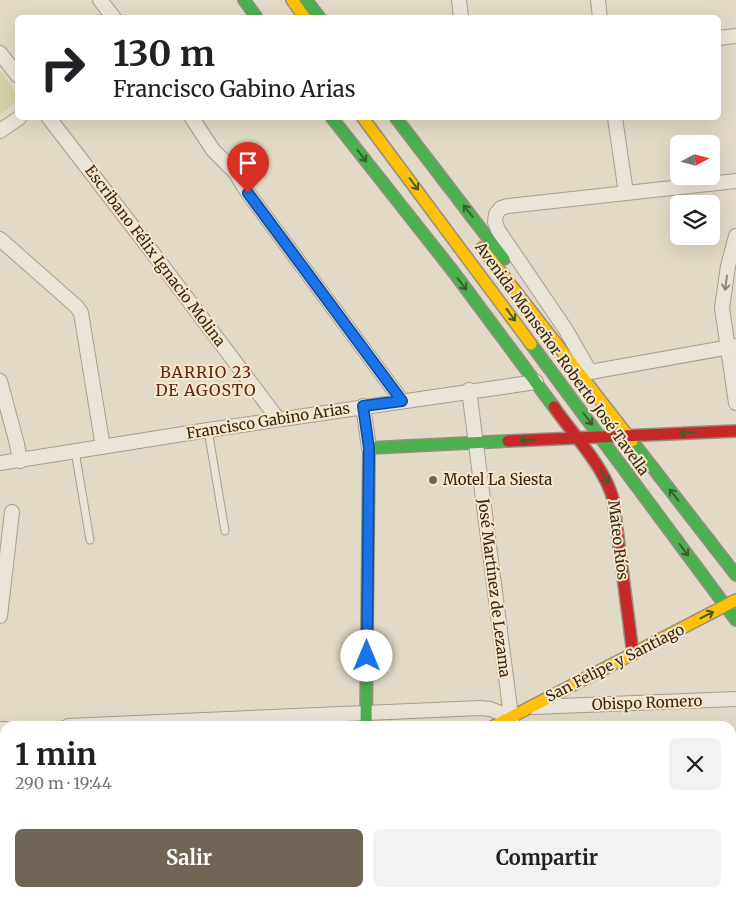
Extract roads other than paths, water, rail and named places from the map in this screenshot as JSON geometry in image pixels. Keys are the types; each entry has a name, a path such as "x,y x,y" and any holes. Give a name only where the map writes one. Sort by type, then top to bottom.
{"main road":[{"path":"244,0 255,15"},
{"path":"292,0 303,15"},
{"path":"306,0 318,15"},
{"name":"Mateo Ríos","path":"334,120 442,258 536,382 575,439 607,478 611,488 633,654"},
{"name":"Avenida Monseñor Roberto José Tavella","path":"364,120 736,620"},
{"path":"391,121 590,372 628,436"},
{"name":"Avenida Monseñor Roberto José Tavella","path":"391,121 628,436 736,574"},
{"path":"367,719 369,448 736,431"},
{"name":"San Felipe y Santiago","path":"512,721 529,708 736,600"}],"street":[{"path":"100,0 112,15"},
{"path":"459,0 462,15"},
{"path":"598,0 600,15"},
{"path":"721,38 736,36"},
{"path":"0,53 15,72"},
{"path":"0,131 16,120"},
{"name":"Escribano Félix Ignacio Molina","path":"51,120 278,419"},
{"path":"193,120 213,150 234,172 402,401"},
{"path":"615,120 626,193"},
{"path":"732,346 590,372 566,330 498,230 495,222 496,214 501,208 508,206 736,181"},
{"path":"736,236 728,266 722,308 732,346 736,404"},
{"path":"0,238 77,306 81,313 103,447"},
{"path":"0,381 20,461"},
{"name":"Francisco Gabino Arias","path":"0,463 363,406 536,382"},
{"name":"José Martínez de Lezama","path":"469,390 511,721"},
{"path":"363,406 369,448"},
{"path":"0,616 12,512"},
{"name":"Obispo Romero","path":"529,708 736,699"},
{"path":"282,721 367,719 490,708 510,721"}],"lane":[{"path":"208,430 225,530"},
{"path":"76,451 90,540"}],"place":[{"name":"Motel La Siesta","path":"433,480"}],"district":[{"name":"BARRIO 23 DE AGOSTO","path":"206,381"}]}
